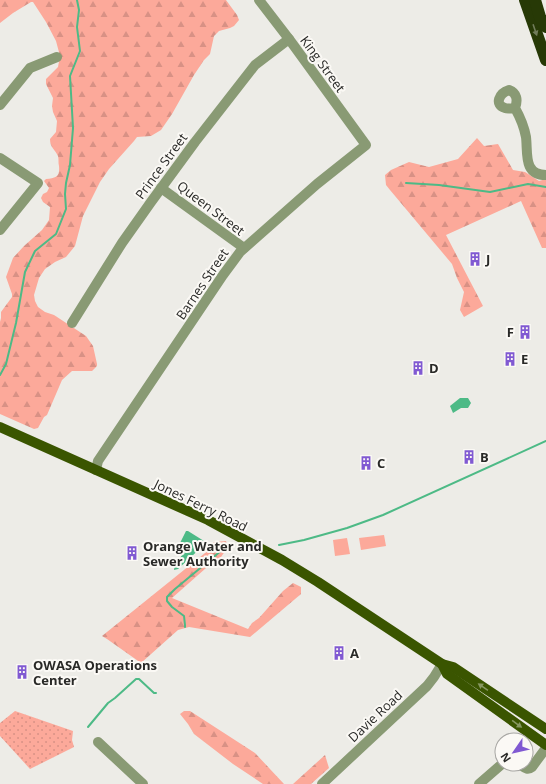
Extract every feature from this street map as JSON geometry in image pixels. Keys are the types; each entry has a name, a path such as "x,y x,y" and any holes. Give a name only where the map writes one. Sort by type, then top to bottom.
{"highway":[{"path":"525,0 546,60"},
{"path":"535,0 540,17 546,27"},
{"path":"540,0 546,17"}],"main road":[{"name":"Jones Ferry Road","path":"0,426 208,520 282,560 442,664 453,667 546,729"},
{"name":"Jones Ferry Road","path":"442,664 447,674 546,745"}],"street":[{"name":"King Street","path":"259,0 366,145"},
{"name":"Prince Street","path":"72,323 122,244 162,188 255,65 289,39"},
{"path":"0,105 30,68 57,56"},
{"path":"515,108 522,122 526,136 528,162 530,167 533,172 546,175"},
{"name":"Barnes Street","path":"96,470 98,461 240,252 317,184 366,145"},
{"path":"0,158 38,184 0,230"},
{"name":"Queen Street","path":"162,188 244,248"},
{"name":"Davie Road","path":"322,784 427,686 442,664"},
{"path":"98,742 143,784"},
{"path":"534,764 546,748"},
{"path":"480,784 494,771"}],"green space":[{"path":"0,0 226,0 239,20 234,26 219,31 214,36 210,54 194,75 172,114 161,130 151,136 137,137 109,169 100,182 83,216 75,246 66,257 45,269 39,278 34,295 38,307 45,312 54,315 86,336 93,346 97,366 92,371 72,371 62,380 47,415 44,417 38,428 34,429 0,414 0,322 1,312 12,297 6,277 13,258 42,230 49,220 50,207 43,202 41,198 49,188 44,181 57,176 59,170 58,156 50,142 50,139 56,132 57,121 53,112 53,98 46,84 46,79 58,67 60,56 56,41 33,2 13,13 0,23"},
{"path":"477,138 484,146 498,144 513,170 525,172 539,181 546,179 546,248 542,248 521,201 446,235 483,306 464,317 460,310 464,292 452,264 386,185 385,175 391,170 409,162 429,167 458,159"},
{"path":"384,535 386,546 361,550 359,538"},
{"path":"347,538 350,554 335,556 333,540"},
{"path":"226,541 228,547 221,557 214,561 172,598 248,629 283,591 293,583 301,587 301,594 250,637 189,627 178,630 141,663 102,636 210,549 214,542"},
{"path":"15,711 73,731 72,740 74,747 30,769 0,736 0,723"},
{"path":"184,711 190,711 255,753 284,784 263,784 233,764 194,734 180,714"},
{"path":"325,755 329,768 311,784 293,784"}],"shaded area":[{"path":"460,398 468,398 471,403 468,408 461,408 453,413 450,406"},
{"path":"186,531 204,541 205,544 178,569 174,570 175,565 183,552 180,543"}],"waterway":[{"path":"0,375 6,364 16,323 25,272 35,251 56,234 66,209 65,194 70,165 73,128 70,76 80,51 77,27 79,10 77,0"},
{"path":"406,183 439,185 490,192 528,184 546,187"},
{"path":"279,545 304,540 347,528 383,515 546,441"},
{"path":"185,627 184,616 172,607 167,601 167,597 222,550"},
{"path":"88,727 108,703 136,679 139,679 154,693 156,693"}],"place":[{"name":"J","path":"475,259"},
{"name":"F","path":"525,332"},
{"name":"E","path":"510,359"},
{"name":"D","path":"418,368"},
{"name":"B","path":"469,457"},
{"name":"C","path":"366,463"},
{"name":"Orange Water and Sewer Authority","path":"132,553"},
{"name":"A","path":"339,653"},
{"name":"OWASA Operations Center","path":"22,672"}]}
